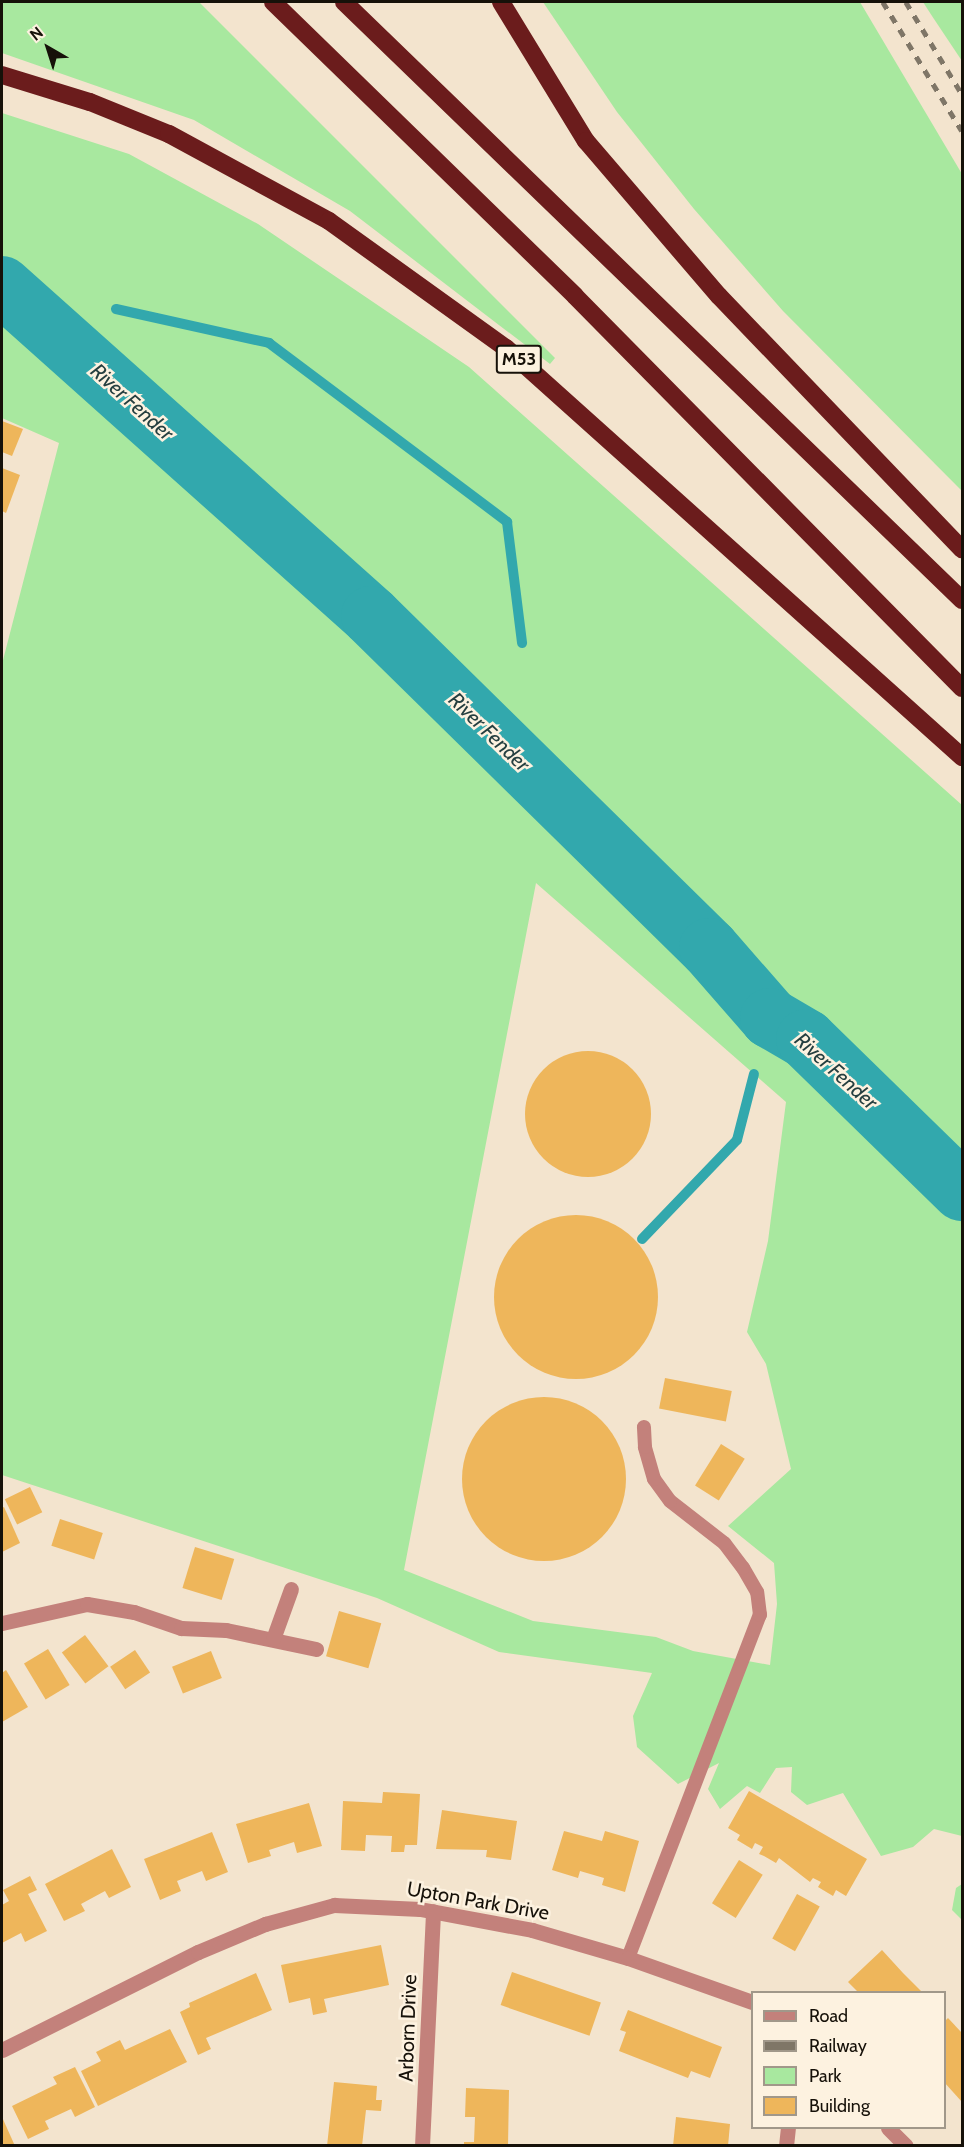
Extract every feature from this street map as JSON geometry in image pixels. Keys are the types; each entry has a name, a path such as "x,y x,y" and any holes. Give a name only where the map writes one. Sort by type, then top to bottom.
{"highway":[{"path":"273,2 575,296 963,688"},
{"path":"344,2 963,600"},
{"path":"501,2 586,141 719,296 963,549"},
{"name":"M53","path":"2,75 90,102 169,134 329,221 507,348 963,757"}],"street":[{"path":"273,1639 291,1589"},
{"path":"2,1623 87,1604 134,1612 181,1628 226,1630 316,1649"},
{"name":"Upton Park Drive","path":"2,2050 198,1952 265,1924 334,1905 433,1911 532,1930 628,1958 751,2001"},
{"name":"Arborn Drive","path":"422,2145 433,1911"},
{"path":"786,2145 788,2129"},
{"path":"890,2129 906,2145"}],"lane":[{"path":"628,1958 760,1615 757,1592 743,1568 724,1544 670,1501 654,1479 645,1447 644,1427"}],"green space":[{"path":"2,2 199,2 555,358 550,364 350,211 194,120 2,53"},
{"path":"543,2 860,2 962,174 962,491 783,311 694,209 617,112"},
{"path":"923,2 962,2 962,61 932,16"},
{"path":"2,113 129,154 258,224 469,367 962,805 962,1836 934,1829 913,1847 881,1856 843,1793 807,1805 791,1792 792,1767 776,1768 760,1793 747,1786 720,1809 708,1789 719,1763 678,1784 637,1747 633,1716 652,1673 499,1652 377,1598 2,1475 2,664 59,443 2,418","holes":["536,883 786,1102 768,1241 747,1332 766,1364 791,1469 728,1526 774,1563 777,1604 770,1665 693,1651 656,1637 533,1621 404,1570"]},
{"path":"962,1884 962,1920 952,1910 956,1888"}],"building":[{"path":"2,421 23,429 12,456 2,452"},
{"path":"2,468 20,475 6,513 2,511"},
{"path":"588,1051 612,1056 633,1069 646,1090 651,1114 646,1138 633,1159 612,1172 588,1177 564,1172 543,1159 530,1138 525,1114 530,1090 543,1069 564,1056"},
{"path":"576,1215 607,1222 634,1239 651,1266 658,1297 651,1328 634,1355 607,1372 576,1379 545,1372 518,1355 501,1328 494,1297 501,1266 518,1239 545,1222"},
{"path":"665,1378 732,1391 726,1421 659,1408"},
{"path":"544,1397 575,1403 602,1421 620,1448 626,1479 620,1510 602,1537 575,1555 544,1561 513,1555 486,1537 468,1510 462,1479 468,1448 486,1421 513,1403"},
{"path":"721,1444 745,1459 719,1500 695,1486"},
{"path":"30,1487 42,1512 17,1524 5,1499"},
{"path":"4,1507 20,1543 2,1552 2,1508"},
{"path":"60,1519 103,1533 94,1560 51,1546"},
{"path":"195,1547 234,1559 222,1600 182,1588"},
{"path":"339,1611 381,1623 368,1668 326,1656"},
{"path":"85,1635 108,1666 85,1684 62,1652"},
{"path":"48,1649 70,1685 46,1699 24,1663"},
{"path":"135,1650 150,1672 125,1689 110,1667"},
{"path":"211,1651 222,1678 183,1694 172,1667"},
{"path":"6,1670 28,1707 2,1722 2,1673"},
{"path":"749,1791 867,1859 846,1896 836,1890 833,1896 818,1887 821,1882 813,1878 810,1882 779,1858 776,1863 759,1854 763,1847 755,1843 752,1849 737,1840 740,1835 728,1828"},
{"path":"383,1792 420,1794 417,1845 405,1845 404,1852 391,1852 392,1836 366,1835 365,1851 341,1850 343,1801 382,1803"},
{"path":"309,1803 322,1846 297,1853 294,1842 269,1850 271,1856 248,1863 236,1824"},
{"path":"442,1810 517,1821 511,1860 486,1857 487,1850 436,1849"},
{"path":"564,1831 602,1841 605,1831 639,1841 625,1892 602,1885 604,1878 580,1871 578,1878 552,1870"},
{"path":"212,1832 228,1872 206,1881 202,1871 177,1881 181,1891 160,1900 144,1859"},
{"path":"112,1849 131,1887 109,1898 105,1891 81,1904 85,1911 64,1921 45,1884"},
{"path":"739,1860 763,1875 736,1918 712,1903"},
{"path":"30,1876 37,1890 28,1894 47,1931 25,1942 21,1933 2,1943 2,1905 9,1901 3,1890"},
{"path":"797,1894 820,1907 795,1951 772,1939"},
{"path":"381,1945 389,1985 324,1999 327,2012 313,2015 310,1998 289,2003 281,1965"},
{"path":"882,1950 921,1991 857,1991 848,1982"},
{"path":"512,1972 601,2003 589,2036 501,2005"},
{"path":"256,1973 272,2010 206,2038 211,2049 198,2055 180,2012 190,2007 189,2003"},
{"path":"628,2010 722,2047 710,2078 691,2071 688,2078 619,2051 626,2032 620,2030"},
{"path":"948,2018 962,2033 962,2102 946,2084 946,2020"},
{"path":"170,2029 187,2062 98,2106 81,2071 101,2061 96,2052 120,2040 125,2050"},
{"path":"75,2067 95,2107 75,2117 71,2109 45,2121 49,2129 28,2139 12,2106 57,2084 53,2077"},
{"path":"334,2082 377,2086 376,2100 382,2100 381,2111 366,2110 362,2146 327,2146"},
{"path":"466,2088 509,2090 508,2146 464,2146 464,2142 474,2142 475,2117 465,2117"},
{"path":"2,2117 15,2146 2,2146"},
{"path":"676,2117 730,2124 728,2146 673,2146"}],"waterway":[{"name":"River Fender","path":"2,286 371,616 709,948 770,1018 806,1039 962,1191"},
{"path":"116,309 269,343 507,522 522,643"},
{"path":"760,1040 770,1018"},
{"path":"642,1239 737,1140 754,1074"}],"railway":[{"path":"883,2 962,131"},
{"path":"906,2 962,94"}]}
